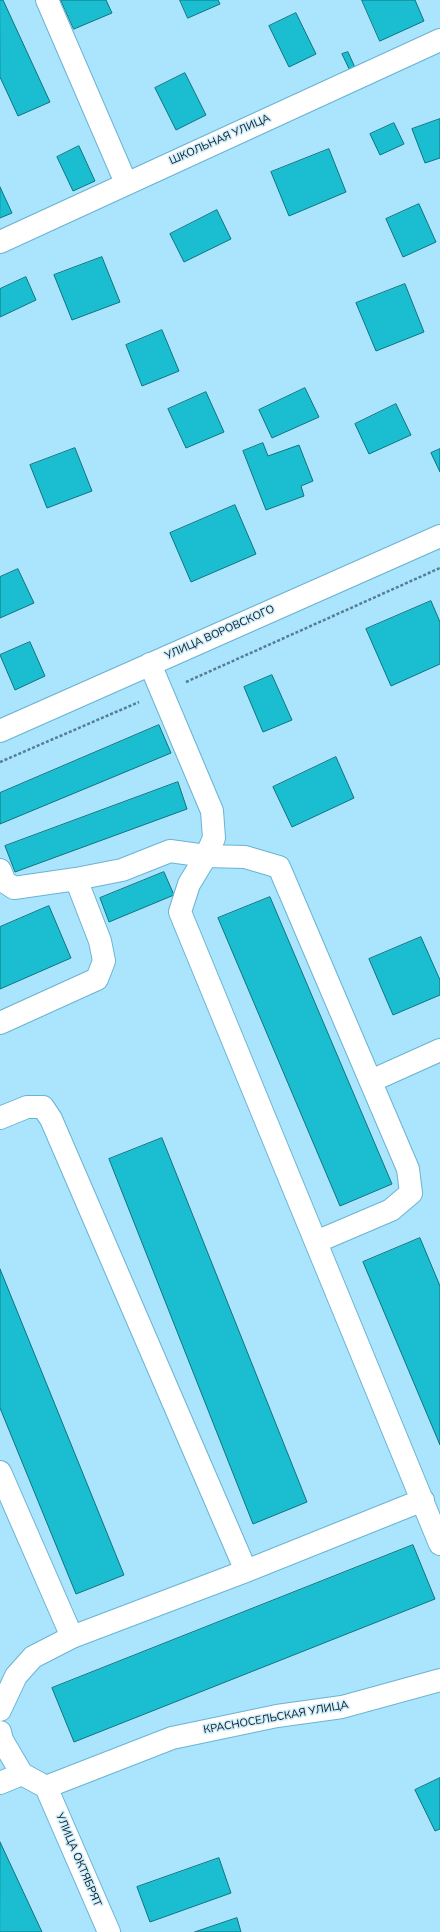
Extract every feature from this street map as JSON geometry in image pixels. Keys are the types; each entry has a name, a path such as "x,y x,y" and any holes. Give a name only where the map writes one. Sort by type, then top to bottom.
{"street":[{"path":"48,0 126,183"},
{"name":"ШКОЛЬНАЯ УЛИЦА","path":"0,242 440,40"},
{"name":"УЛИЦА ВОРОВСКОГО","path":"1,727 150,664 440,536"},
{"path":"150,664 212,811 214,838 206,856 189,884 180,912 440,1544"},
{"path":"0,870 5,882 14,888 76,879 122,870 170,852 206,856 245,857 279,867 408,1169 411,1192 391,1210 316,1242"},
{"path":"0,1023 97,979 104,961 100,941 76,879"},
{"path":"371,1081 440,1050"},
{"path":"0,1118 27,1107 43,1107 51,1118 246,1571"},
{"path":"0,1472 72,1637"},
{"path":"0,1710 16,1676 33,1657 72,1637 246,1571 423,1500"},
{"name":"КРАСНОСЕЛЬСКАЯ УЛИЦА","path":"46,1787 172,1738 270,1717 342,1706 440,1680"},
{"path":"0,1732 2,1740 22,1774 46,1787"},
{"path":"0,1783 22,1774"},
{"name":"УЛИЦА ОКТЯБРЯТ","path":"46,1787 109,1932"}],"path":[{"path":"0,762 440,568"}],"building":[{"path":"0,0 3,0 50,102 18,116 0,77"},
{"path":"61,0 106,0 112,13 74,29"},
{"path":"180,0 218,0 220,4 188,18"},
{"path":"362,0 415,0 424,21 380,41"},
{"path":"296,13 316,54 289,67 269,26"},
{"path":"348,52 357,72 352,75 342,54"},
{"path":"185,73 206,115 176,130 155,88"},
{"path":"440,119 440,158 425,163 412,129"},
{"path":"394,123 404,144 380,155 370,134"},
{"path":"79,146 95,181 73,191 57,157"},
{"path":"329,149 346,192 289,216 271,172"},
{"path":"0,187 12,213 0,218"},
{"path":"419,204 436,242 403,257 386,219"},
{"path":"217,210 231,239 184,262 170,234"},
{"path":"102,257 120,302 72,320 54,275"},
{"path":"26,277 36,300 0,317 0,289"},
{"path":"405,284 424,332 376,351 356,303"},
{"path":"162,330 179,371 142,386 126,345"},
{"path":"305,388 319,417 272,438 259,410"},
{"path":"206,392 224,432 186,448 168,409"},
{"path":"396,404 411,435 369,454 355,424"},
{"path":"263,443 268,456 299,445 313,481 301,486 304,496 266,510 243,451"},
{"path":"75,448 92,491 47,508 30,465"},
{"path":"440,449 440,472 431,453"},
{"path":"235,505 256,554 191,582 170,533"},
{"path":"18,569 34,603 0,618 0,577"},
{"path":"431,601 440,622 440,664 391,686 366,629"},
{"path":"30,642 45,676 15,690 0,655"},
{"path":"272,675 292,720 263,732 244,687"},
{"path":"159,725 171,753 0,824 0,793"},
{"path":"336,757 354,798 292,827 273,787"},
{"path":"178,782 187,809 15,872 5,846"},
{"path":"164,872 174,895 109,922 100,898"},
{"path":"270,897 392,1184 340,1206 218,918"},
{"path":"49,906 71,958 0,989 0,927"},
{"path":"421,937 440,980 440,995 393,1015 369,959"},
{"path":"162,1138 307,1502 253,1524 109,1159"},
{"path":"420,1238 440,1286 440,1445 363,1262"},
{"path":"0,1269 124,1575 76,1594 0,1408"},
{"path":"413,1545 435,1599 74,1742 52,1688"},
{"path":"440,1778 440,1829 435,1831 415,1790"},
{"path":"0,1842 42,1932 0,1932"},
{"path":"219,1858 231,1893 150,1922 137,1887"},
{"path":"237,1918 241,1932 195,1932"}]}
